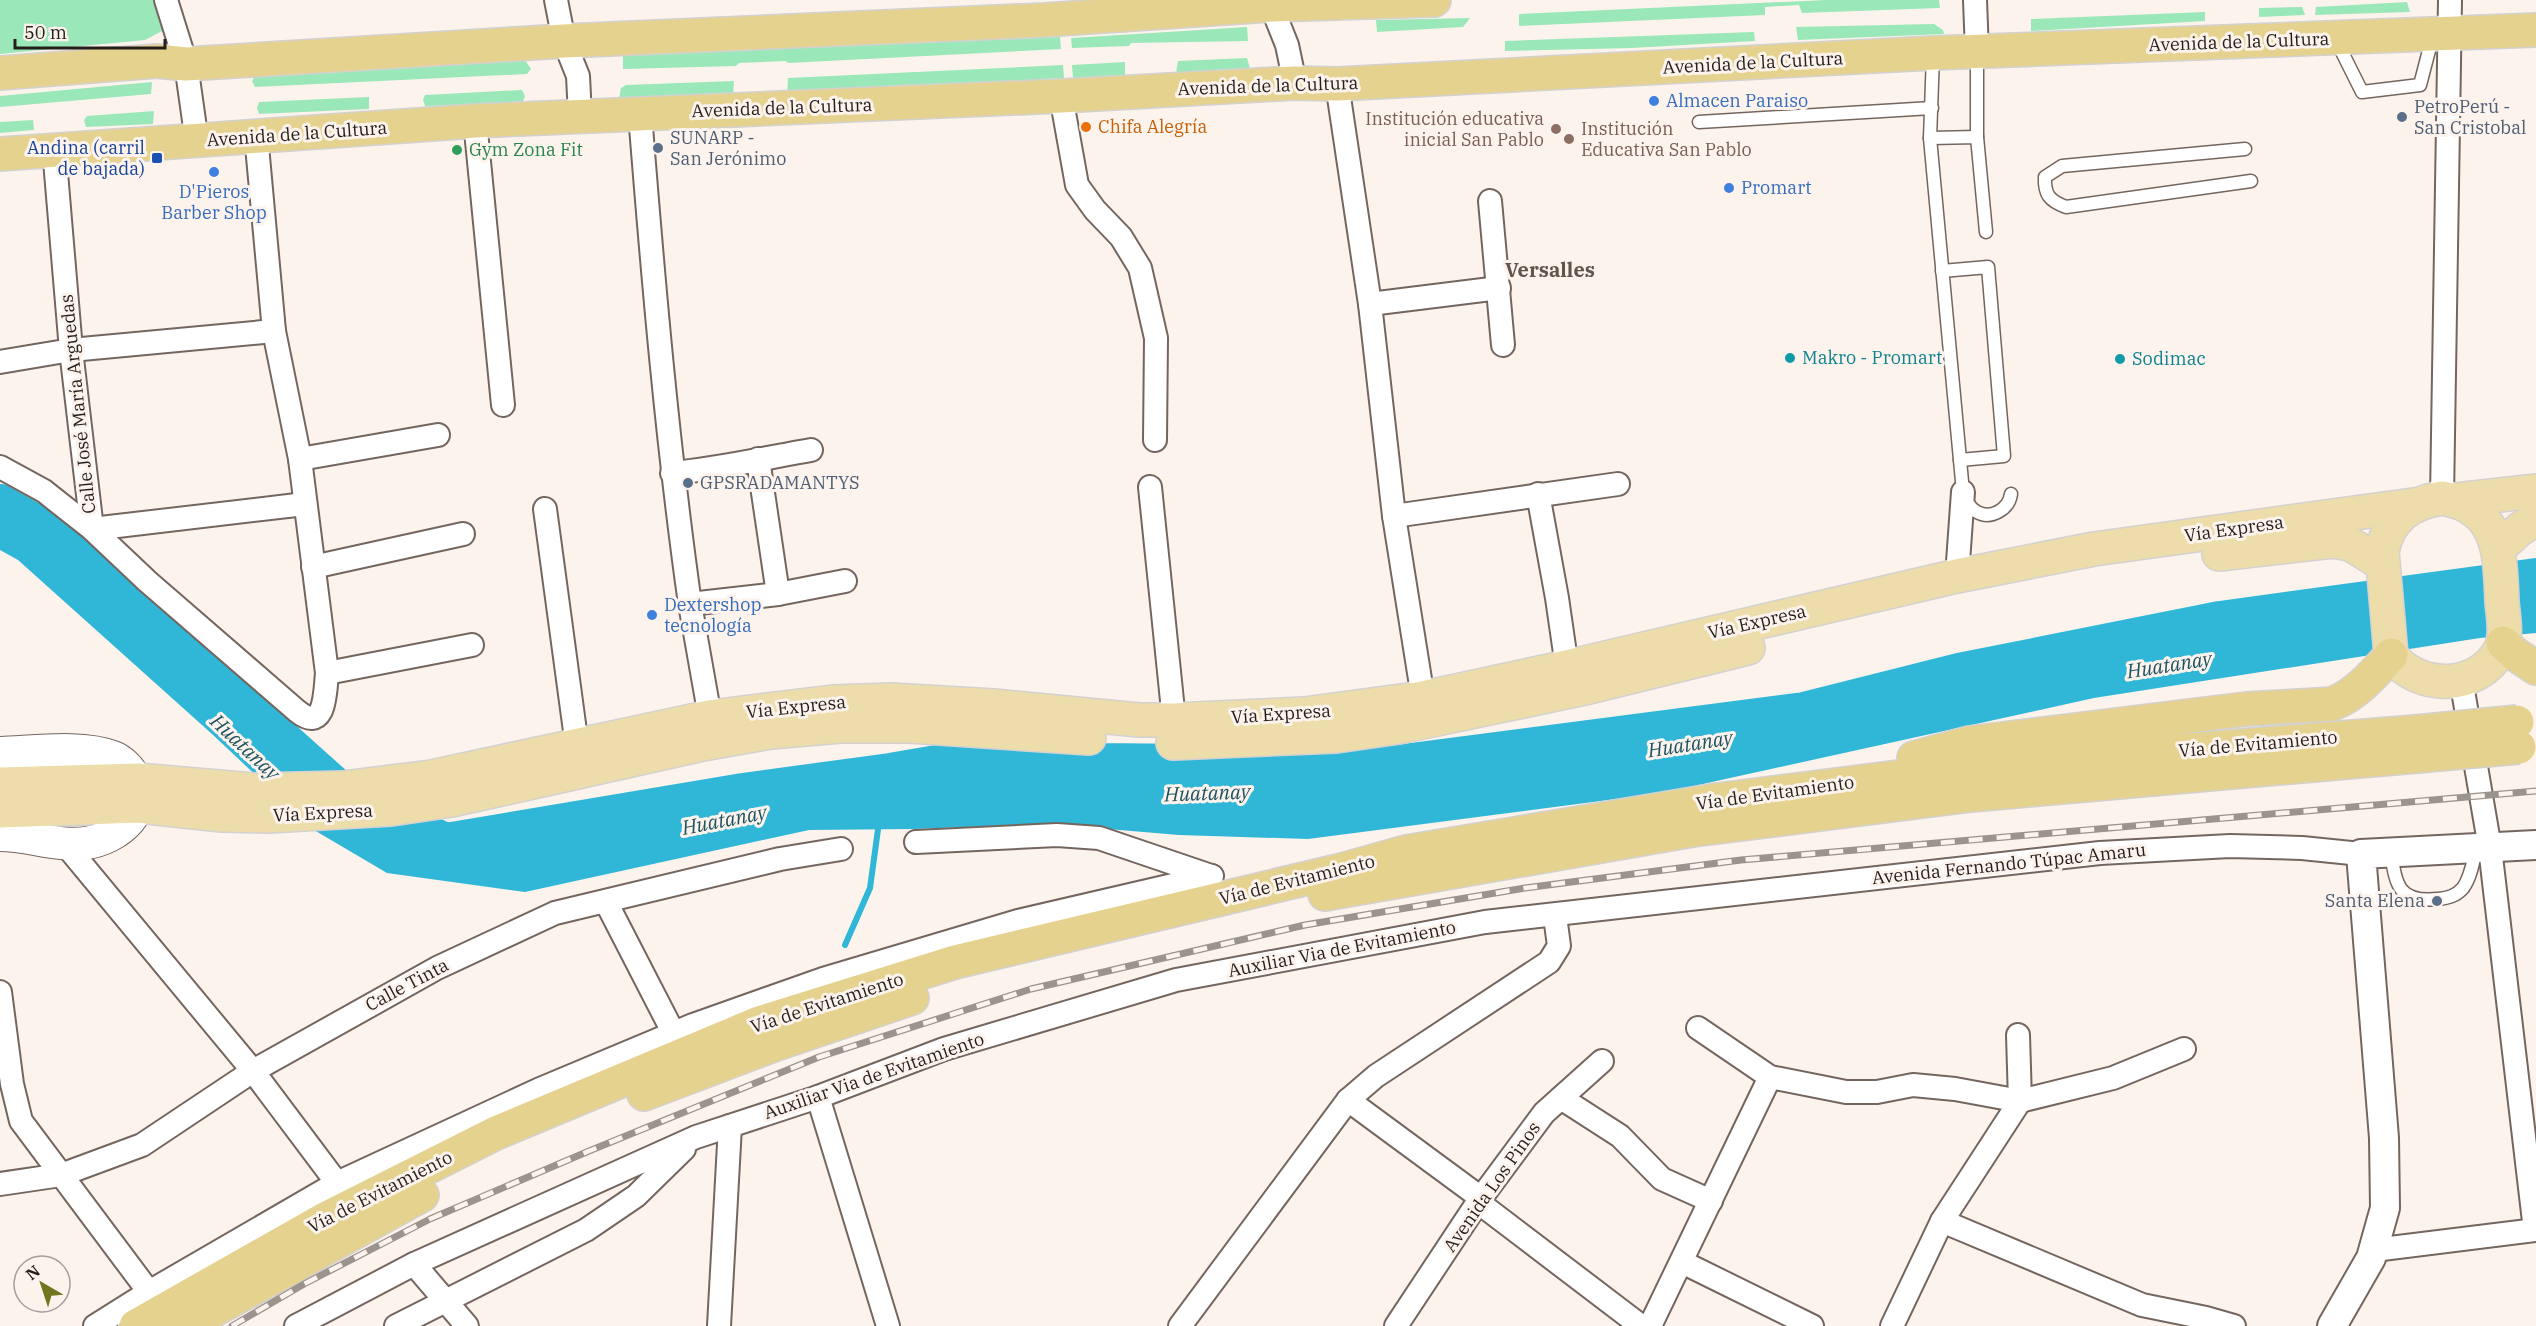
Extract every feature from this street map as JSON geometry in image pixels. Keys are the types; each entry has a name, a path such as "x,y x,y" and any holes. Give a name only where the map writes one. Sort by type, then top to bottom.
{"highway":[{"path":"0,73 157,61 186,64 1042,10 1434,0"},
{"name":"Avenida de la Cultura","path":"0,154 475,121 1061,96 1295,83 1337,84 1977,51 2536,30"},
{"path":"2504,641 2515,654 2536,668"},
{"path":"1805,788 1969,743 2246,709 2332,704 2355,692 2391,654"},
{"name":"Vía de Evitamiento","path":"185,1326 390,1211 504,1154 611,1107 776,1044 935,991 1108,943 1304,898 1693,830 1971,795 2527,733"},
{"name":"Vía de Evitamiento","path":"136,1326 323,1220 496,1133 759,1023 955,962 1021,933 1263,888 1342,870 1406,852 1805,788 1978,767 2416,744"}],"main road":[{"name":"Vía Expresa","path":"0,784 138,793 222,815 261,803 343,788 431,777 710,717 790,706 891,700 994,706 1139,720 1304,714 1423,698 1567,667 1957,576 2094,549 2437,501 2536,491"},
{"path":"2437,501 2474,511 2486,522 2500,551 2504,641 2492,662 2476,674 2461,679 2426,681 2413,676 2391,654 2382,568 2385,538 2391,527 2437,501"},
{"path":"2500,551 2520,529 2536,519"},
{"name":"Vía Expresa","path":"261,803 391,809 452,800 703,744 771,732 830,727 909,726 1172,743 1336,736 1399,727 1574,690 1969,596 2084,573 2183,558 2333,541 2350,544 2382,568"},
{"path":"0,753 98,752 117,758 131,770 138,793 131,820 120,830 104,839 85,844 0,835"},
{"name":"Vía Expresa","path":"0,810 138,793"}],"street":[{"path":"166,0 186,64 197,142"},
{"path":"556,0 564,41 578,76 580,116"},
{"path":"1975,0 1977,51"},
{"path":"2437,501 2442,35 2450,0"},
{"path":"1270,3 1287,45 1295,83"},
{"path":"1337,84 1370,304 1394,516 1423,698"},
{"path":"1061,96 1077,185 1095,210 1121,237 1140,268 1156,338 1155,440"},
{"path":"640,114 653,289 672,473 690,604 710,717"},
{"path":"475,121 503,405"},
{"path":"256,135 274,331 300,459 327,673 472,645"},
{"name":"Calle José María Arguedas","path":"54,149 71,350 92,529 147,581 304,717 314,717 320,713 325,703 327,673"},
{"path":"1490,201 1503,345"},
{"path":"1370,304 1499,288"},
{"path":"0,363 71,350 274,331"},
{"path":"300,459 438,435"},
{"path":"672,473 717,469 811,450"},
{"path":"758,459 778,594"},
{"path":"0,466 44,491 92,529 305,504"},
{"path":"1394,516 1618,484"},
{"path":"1150,487 1174,720"},
{"path":"1957,576 1963,492"},
{"path":"1538,494 1567,667"},
{"path":"545,509 577,746"},
{"path":"313,567 463,534"},
{"path":"690,604 778,594 845,581"},
{"path":"2374,1250 2535,1230 2461,679"},
{"path":"916,842 1057,835 1099,838 1212,876 1263,888"},
{"path":"64,843 253,1071 337,1183"},
{"name":"Avenida Fernando Túpac Amaru","path":"1485,922 2100,853 2230,846 2302,848 2361,854 2536,844"},
{"name":"Calle Tinta","path":"0,1184 62,1175 142,1145 253,1071 447,964 555,913 780,859 841,849"},
{"path":"2332,1326 2374,1250 2385,1208 2384,1138 2361,854"},
{"path":"95,1326 149,1292 337,1183 538,1090 674,1034 823,979 1021,933 1212,876"},
{"path":"606,902 674,1034"},
{"path":"1180,1326 1348,1100 1376,1076 1549,962 1559,946 1554,916"},
{"name":"Auxiliar Via de Evitamiento","path":"296,1326 414,1264 696,1137 818,1097 944,1049 1176,980 1485,922"},
{"path":"0,992 16,1108 21,1121 149,1292"},
{"path":"1698,1028 1770,1077 1846,1092 1877,1092 1913,1085 1955,1089 2020,1101 2113,1078 2184,1049"},
{"path":"1892,1326 1942,1221 2020,1101 2018,1035"},
{"name":"Avenida Los Pinos","path":"1405,1323 1479,1200 1544,1113 1602,1061"},
{"path":"1650,1326 1770,1077"},
{"path":"818,1097 888,1326"},
{"path":"1561,1098 1620,1136 1662,1179 1711,1201"},
{"path":"1348,1100 1641,1326"},
{"path":"719,1326 730,1126"},
{"path":"396,1326 586,1230 615,1212 636,1196 696,1137"},
{"path":"1942,1221 2142,1305 2234,1326"},
{"path":"1682,1262 1812,1326"},
{"path":"414,1264 467,1326"}],"lane":[{"path":"2336,39 2362,92 2420,85 2442,35"},
{"path":"1977,51 1977,137 1986,232"},
{"path":"1933,53 1930,138 1963,492 1968,505 1976,512 1987,515 1998,513 2005,507 2010,501 2011,494"},
{"path":"1699,122 1932,108"},
{"path":"1930,138 1977,137"},
{"path":"2245,149 2062,166 2045,177 2044,190 2053,202 2066,207 2251,181"},
{"path":"1942,271 1988,267 2004,456 1960,459"},
{"path":"2391,853 2395,878 2400,889 2407,897 2425,900 2451,897 2458,892 2469,878 2483,848"}],"green space":[{"path":"0,0 153,0 162,31 145,40 0,54"},
{"path":"1826,0 1939,0 1940,8 1802,13 1799,5 1765,7 1765,15 1519,26 1519,14"},
{"path":"2407,2 2410,12 2315,15 2316,7"},
{"path":"2302,7 2305,15 2259,17 2259,8"},
{"path":"2205,12 2205,21 2031,31 2031,19"},
{"path":"1470,18 1463,27 1377,32 1376,20"},
{"path":"1934,24 1943,30 1944,34 1798,40 1796,27"},
{"path":"1247,27 1248,41 1131,43 1129,46 1072,48 1071,38"},
{"path":"1754,32 1755,41 1632,48 1505,51 1505,41"},
{"path":"1060,37 1061,49 788,63 786,61 739,63 736,66 623,69 623,55"},
{"path":"1247,58 1250,69 1176,73 1178,61"},
{"path":"525,60 531,69 527,74 255,87 252,81 255,76"},
{"path":"1125,62 1125,75 1073,78 1072,65"},
{"path":"1063,65 1064,78 787,94 788,78"},
{"path":"734,81 733,95 619,99 621,88 626,85"},
{"path":"152,82 151,94 0,107 0,96"},
{"path":"522,90 525,96 522,104 425,106 423,100 425,95"},
{"path":"369,97 369,109 259,114 257,108 259,102"},
{"path":"154,111 153,124 86,127 84,120 87,116"},
{"path":"33,120 34,130 0,133 0,122"}],"water":[{"name":"Huatanay","path":"0,502 52,531 350,798 446,841 743,791 890,771 983,755 1100,761 1388,764 1804,710 1959,671 2220,619 2536,576 2536,633 2480,638 2094,698 1662,793 1308,839 1179,835 1048,824 809,830 525,892 387,873 314,830 212,734 18,560 0,550"}],"waterway":[{"name":"Huatanay","path":"0,502 52,531 350,798 446,841 743,791 890,771 983,755 1100,761 1388,764 1804,710 1959,671 2220,619 2536,576"},
{"path":"845,945 870,888 879,822"}],"railway":[{"path":"232,1326 304,1284 430,1219 819,1057 1031,989 1305,925 1525,888 1741,860 2536,791"}],"place":[{"name":"Almacen Paraiso","path":"1654,101"},
{"name":"PetroPerú - San Cristobal","path":"2402,117"},
{"name":"Chifa Alegría","path":"1086,127"},
{"name":"Institución educativa inicial San Pablo","path":"1556,129"},
{"name":"Institución Educativa San Pablo","path":"1569,139"},
{"name":"SUNARP - San Jerónimo","path":"658,148"},
{"name":"Gym Zona Fit","path":"457,150"},
{"name":"Andina (carril de bajada)","path":"157,158"},
{"name":"D'Pieros Barber Shop","path":"214,172"},
{"name":"Promart","path":"1729,188"},
{"name":"Makro - Promart","path":"1790,358"},
{"name":"Sodimac","path":"2120,359"},
{"name":"GPSRADAMANTYS","path":"688,483"},
{"name":"Dextershop tecnología","path":"652,615"},
{"name":"Santa Elena","path":"2437,901"}],"district":[{"name":"Versalles","path":"1550,270"}]}
